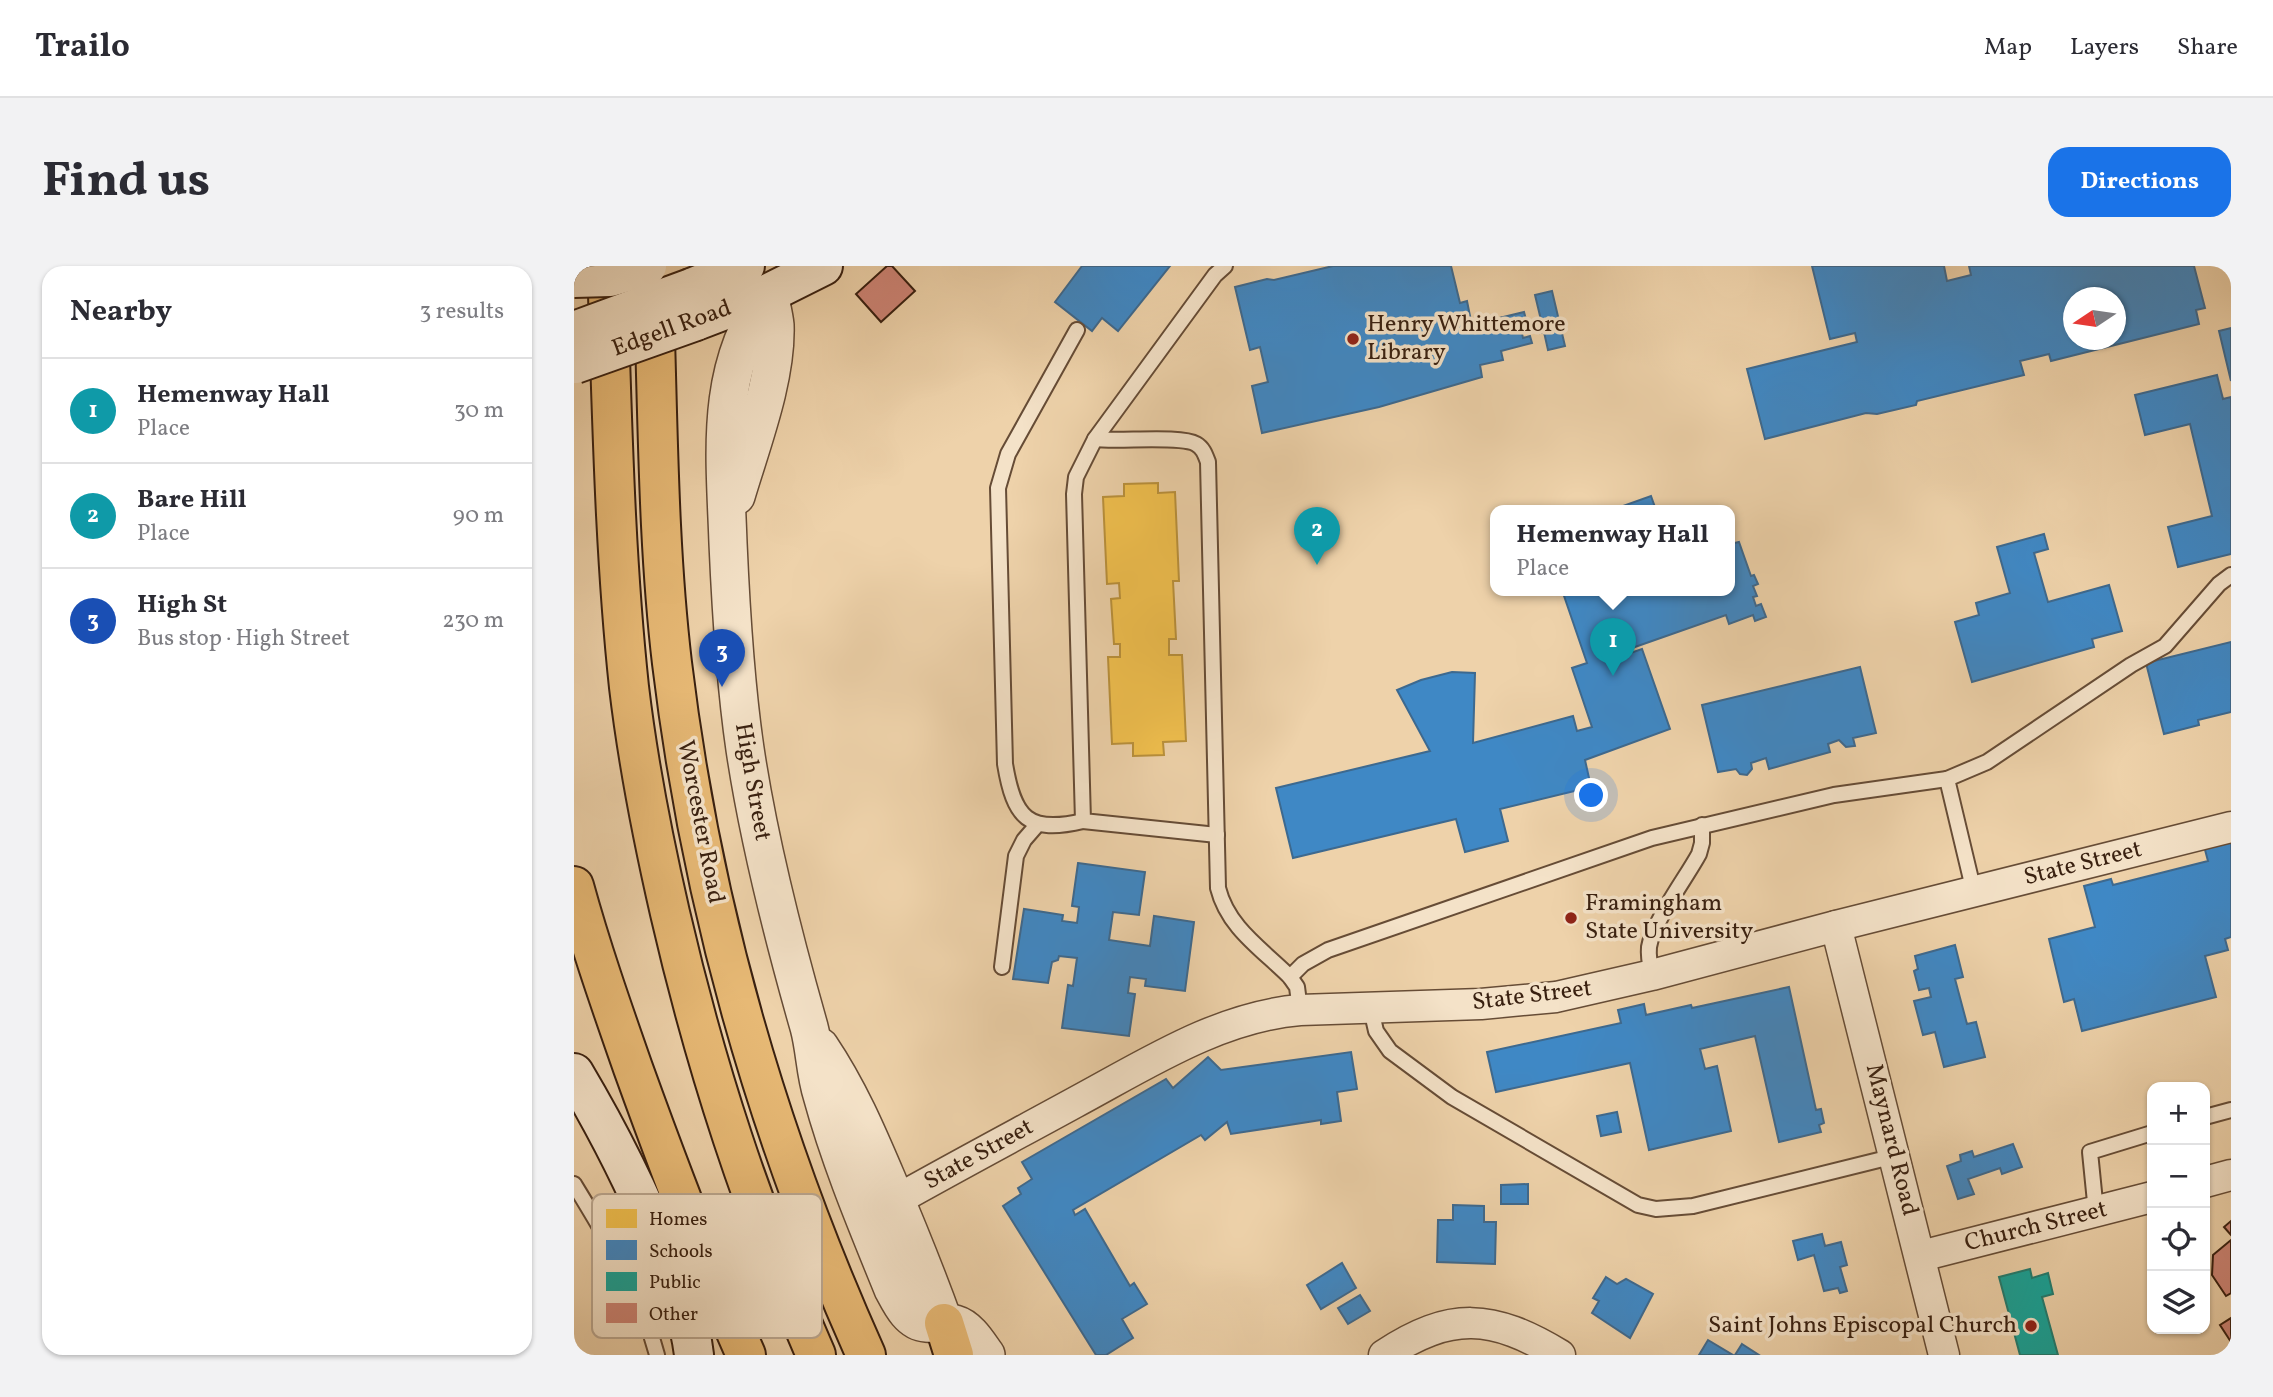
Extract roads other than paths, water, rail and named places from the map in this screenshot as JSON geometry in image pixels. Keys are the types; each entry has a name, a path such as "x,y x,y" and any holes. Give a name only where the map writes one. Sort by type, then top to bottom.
{"highway":[{"name":"Worcester Road","path":"607,266 621,597 629,688 646,795 682,964 709,1067 750,1194"},
{"name":"Worcester Road","path":"650,266 664,573 672,662 703,849 723,941 774,1120 799,1194"},
{"path":"574,886 601,978 678,1194"},
{"name":"Worcester Road","path":"822,1251 866,1355"},
{"path":"739,1338 746,1355"},
{"name":"Worcester Road","path":"809,1338 816,1355"}],"main road":[{"path":"574,278 610,277 650,266"},
{"name":"Edgell Road","path":"574,353 761,275 823,266"},
{"path":"574,1073 621,1157 638,1194"}],"street":[{"name":"High Street","path":"761,275 753,316 738,350 727,410 724,464 733,637 745,749 769,875 810,1031 821,1092 864,1218 892,1289 902,1307 949,1339"},
{"name":"State Street","path":"864,1218 1166,1054 1249,1018 1300,1010 1371,1009 1556,997 1652,975 2231,827"},
{"name":"Maynard Road","path":"1836,926 1944,1355"},
{"name":"High Street","path":"810,1031 851,1098 896,1200 949,1339"},
{"path":"2210,1181 2231,1175"},
{"name":"Church Street","path":"1921,1256 2147,1198"},
{"path":"1384,1355 1426,1331 1451,1323 1473,1323 1516,1331 1560,1355"},
{"name":"High Street","path":"949,1339 956,1324 965,1330 986,1355"}],"lane":[{"path":"1083,821 1074,494 1076,477 1095,439 1215,275 1225,266"},
{"path":"1077,330 1008,454 998,488 1005,764 1009,786 1024,816 1037,825 1052,827 1083,821 1217,835"},
{"path":"1095,439 1125,442 1183,439 1196,444 1205,452 1208,462 1219,888 1227,914 1297,987 1300,1010"},
{"path":"1290,977 1303,964 1328,950 1652,838 1862,790 1925,784 1947,779 1987,762 2131,665 2165,646 2219,584 2231,575"},
{"path":"1947,779 1975,892"},
{"path":"1002,967 1016,856 1024,840 1037,825"},
{"path":"1652,975 1649,960 1654,932 1699,855 1702,825"},
{"path":"1371,1009 1376,1031 1390,1051 1452,1097 1638,1205 1656,1209 1693,1206 1895,1156"},
{"path":"2210,1116 2231,1110"},
{"path":"2096,1212 2090,1152 2147,1135"},
{"path":"574,1184 592,1215"},
{"path":"652,1338 657,1355"}],"place":[{"name":"Henry Whittemore Library","path":"1353,339"},
{"name":"Bare Hill","path":"1317,565"},
{"name":"Hemenway Hall","path":"1613,676"},
{"name":"High St","path":"722,687"},
{"name":"Framingham State University","path":"1571,918"},
{"name":"Saint Johns Episcopal Church","path":"2031,1326"}]}
